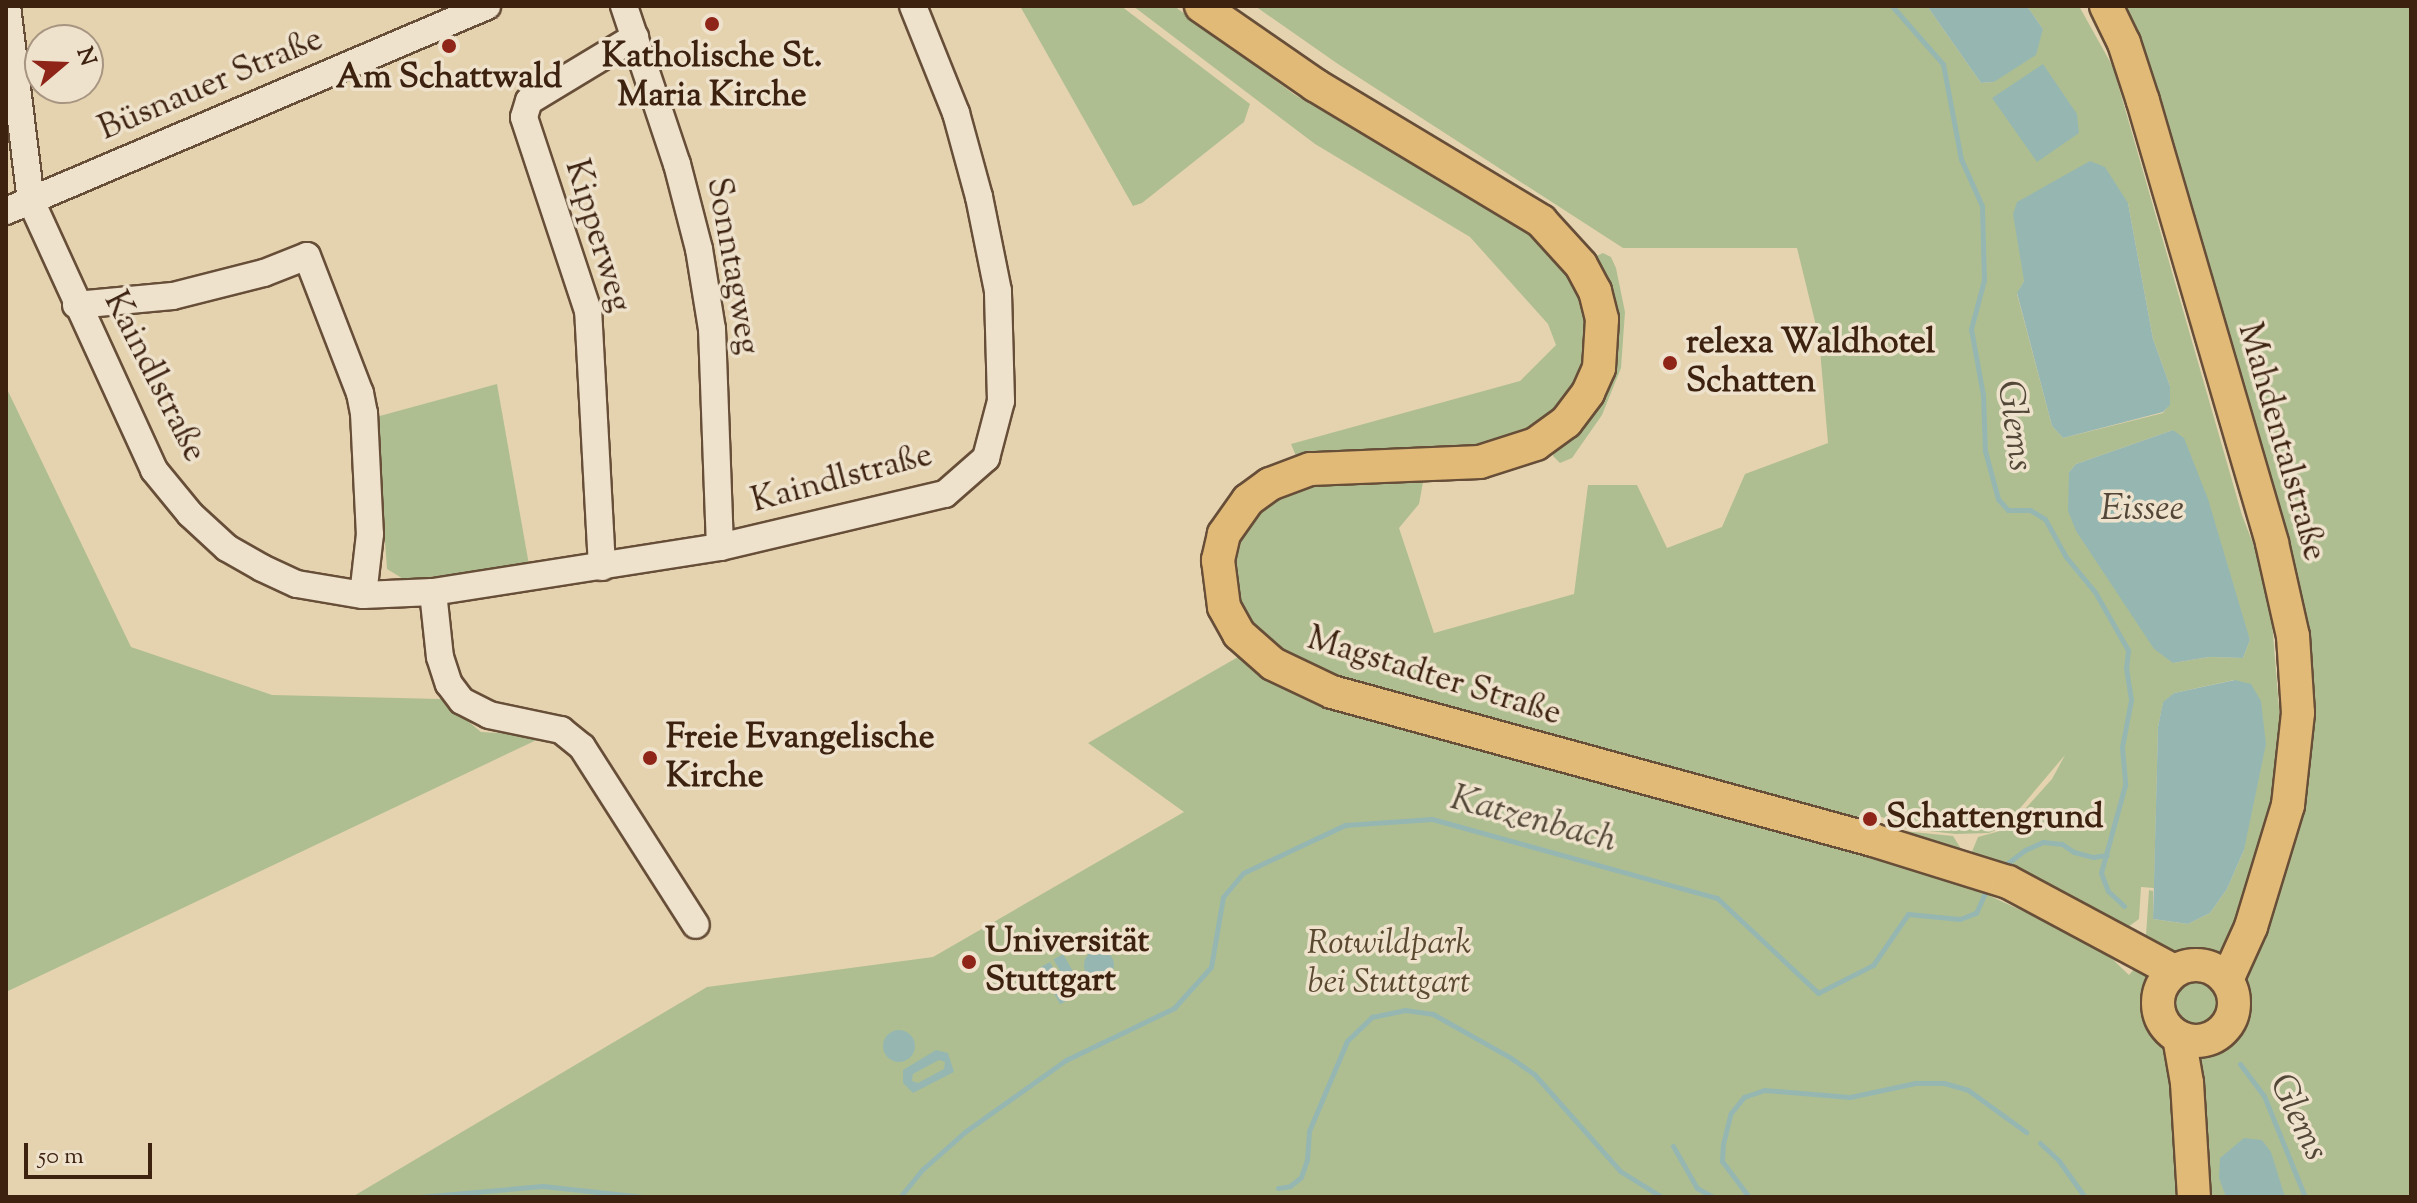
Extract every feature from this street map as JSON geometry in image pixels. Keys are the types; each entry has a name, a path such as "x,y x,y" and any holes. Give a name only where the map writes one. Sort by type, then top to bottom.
{"main road":[{"name":"Magstadter Straße","path":"1201,6 1315,85 1541,221 1581,265 1595,291 1602,319 1599,368 1588,393 1566,422 1536,444 1480,462 1310,469 1270,484 1248,500 1224,534 1218,560 1224,607 1239,634 1273,664 1332,692 1873,840 1988,875 2064,910 2127,948 2146,953 2190,977"},
{"name":"Mahdentalstraße","path":"2106,6 2132,63 2289,614 2298,713 2294,776 2276,853 2254,907 2251,927 2190,977"},
{"path":"2194,1038 2227,1026 2232,1016 2234,995 2190,977 2162,1020 2194,1038 2204,1067 2194,1183"}],"street":[{"name":"Kaindlstraße","path":"7,6 31,201 154,470 190,514 227,548 297,584 363,595 433,592 720,547 945,494 986,458 995,433 1003,363 998,291 979,197 956,113 913,6"},
{"name":"Büsnauer Straße","path":"6,211 487,6"},
{"name":"Sonntagweg","path":"624,6 677,164 699,249 712,329 720,547"},
{"name":"Kipperweg","path":"602,567 588,311 524,117 529,101 635,37"},
{"path":"76,305 173,296 264,273 307,256 360,393 364,413 370,534 363,595"},
{"path":"433,592 440,657 449,684 462,701 489,715 561,730 582,747 696,925"}],"green space":[{"path":"1020,6 1121,6 1250,104 1244,122 1142,203 1133,206"},
{"path":"1133,6 1174,6 1295,95 1522,222 1567,264 1587,309 1588,353 1572,395 1537,428 1484,448 1298,461 1291,444 1520,381 1556,345 1548,324 1470,237 1315,144"},
{"name":"Rotwildpark bei Stuttgart","path":"1255,6 1927,6 1981,83 1994,82 2043,29 2027,6 2079,6 2113,67 2242,515 2269,585 2280,720 2277,774 2266,830 2310,734 2117,6 2411,6 2411,1197 352,1197 707,987 933,957 1184,812 1088,743 1245,653 1949,877 2079,937 2105,952 2129,975 2153,948 2146,935 2149,890 2153,891 2153,919 2188,924 2210,913 2227,889 2244,850 2234,680 2174,693 2163,703 2158,727 2154,888 2141,887 2139,919 2124,930 2120,923 1971,854 1978,837 2007,829 2052,779 2065,755 2005,826 1989,833 1956,834 1893,827 1889,819 1881,817 1879,821 1860,816 1843,823 1302,668 1248,625 1230,580 1234,545 1258,506 1296,485 1424,477 1419,504 1399,528 1434,633 1574,594 1588,485 1637,485 1667,548 1722,527 1745,474 1828,443 1819,338 1797,248 1623,248 1338,64","holes":["2128,203 2153,339 2170,386 2169,405 2163,413 2063,438 2052,426 2017,294 2024,281","2173,430 2250,640 2243,658 2209,657 2173,663 2069,472 2076,464"]},
{"path":"1603,253 1611,257 1616,268 1625,312 1621,368 1602,415 1572,458 1560,463 1553,456 1554,450 1585,422 1594,257"},
{"path":"497,384 529,565 405,580 387,569 376,417"},
{"path":"6,387 131,647 272,695 441,699 481,732 545,736 6,992"},
{"path":"1893,830 1953,836 1963,852"}],"water":[{"path":"1927,6 2027,6 2043,29 2036,55 1994,82 1981,83"},
{"path":"2043,64 2077,114 2079,133 2037,162 1992,98"},
{"path":"2090,161 2105,167 2128,203 2153,339 2170,386 2170,405 2163,412 2063,438 2052,426 2017,293 2024,281 2013,214 2017,202"},
{"name":"Eissee","path":"2173,430 2184,438 2208,499 2250,640 2243,658 2209,657 2173,663 2154,649 2076,531 2068,511 2069,472 2076,464"},
{"path":"2235,680 2251,684 2261,701 2266,744 2244,850 2227,889 2210,913 2188,924 2153,919 2158,727 2163,702 2174,693"},
{"path":"1099,950 1110,954 1114,965 1110,976 1099,980 1088,976 1084,965 1088,954"},
{"path":"1063,954 1084,991 1075,997 1053,960"},
{"path":"1050,962 1070,999 1060,1004 1040,967"},
{"path":"899,1030 911,1034 915,1046 911,1058 899,1062 887,1058 883,1046 887,1034"},
{"path":"936,1050 948,1053 954,1072 913,1093 903,1083 903,1070","holes":["939,1060 945,1062 944,1069 918,1083 912,1081 913,1074"]},
{"path":"2244,1138 2262,1140 2271,1152 2285,1197 2226,1197 2219,1178 2220,1158"}],"waterway":[{"name":"Glems","path":"1892,6 1943,64 1961,159 1982,206 1984,280 1971,329 1983,395 1985,451 1998,499 2008,510 2030,510 2045,519 2066,557 2095,592 2128,650 2126,668 2131,700 2122,747 2125,785 2101,873 2108,891 2124,906"},
{"name":"Katzenbach","path":"900,1197 923,1169 966,1131 1066,1060 1174,1008 1211,967 1223,897 1243,873 1345,825 1432,819 1717,898 1818,993 1873,965 1908,914 1960,919 1976,913 1985,893"},
{"name":"Katzenbach","path":"2005,865 2025,850 2043,842 2062,844 2074,852 2093,857 2107,855"},
{"path":"1278,1188 1290,1186 1301,1177 1307,1160 1309,1131 1347,1041 1372,1017 1405,1010 1433,1014 1534,1074 1620,1171 1662,1197"},
{"name":"Glems","path":"2240,1064 2264,1096 2305,1197"},
{"path":"1749,1197 1722,1161 1723,1144 1731,1113 1744,1097 1764,1090 1850,1097 1916,1083 1944,1083 1968,1090 2026,1132"},
{"path":"2040,1143 2059,1161 2085,1197"},
{"path":"1673,1146 1697,1188 1713,1197"},
{"name":"Katzenbach","path":"419,1197 543,1186 643,1197"}],"place":[{"name":"Katholische St. Maria Kirche","path":"712,24"},
{"name":"Am Schattwald","path":"449,46"},
{"name":"relexa Waldhotel Schatten","path":"1670,363"},
{"name":"Freie Evangelische Kirche","path":"650,758"},
{"name":"Schattengrund","path":"1870,819"},
{"name":"Universität Stuttgart","path":"969,962"}]}
